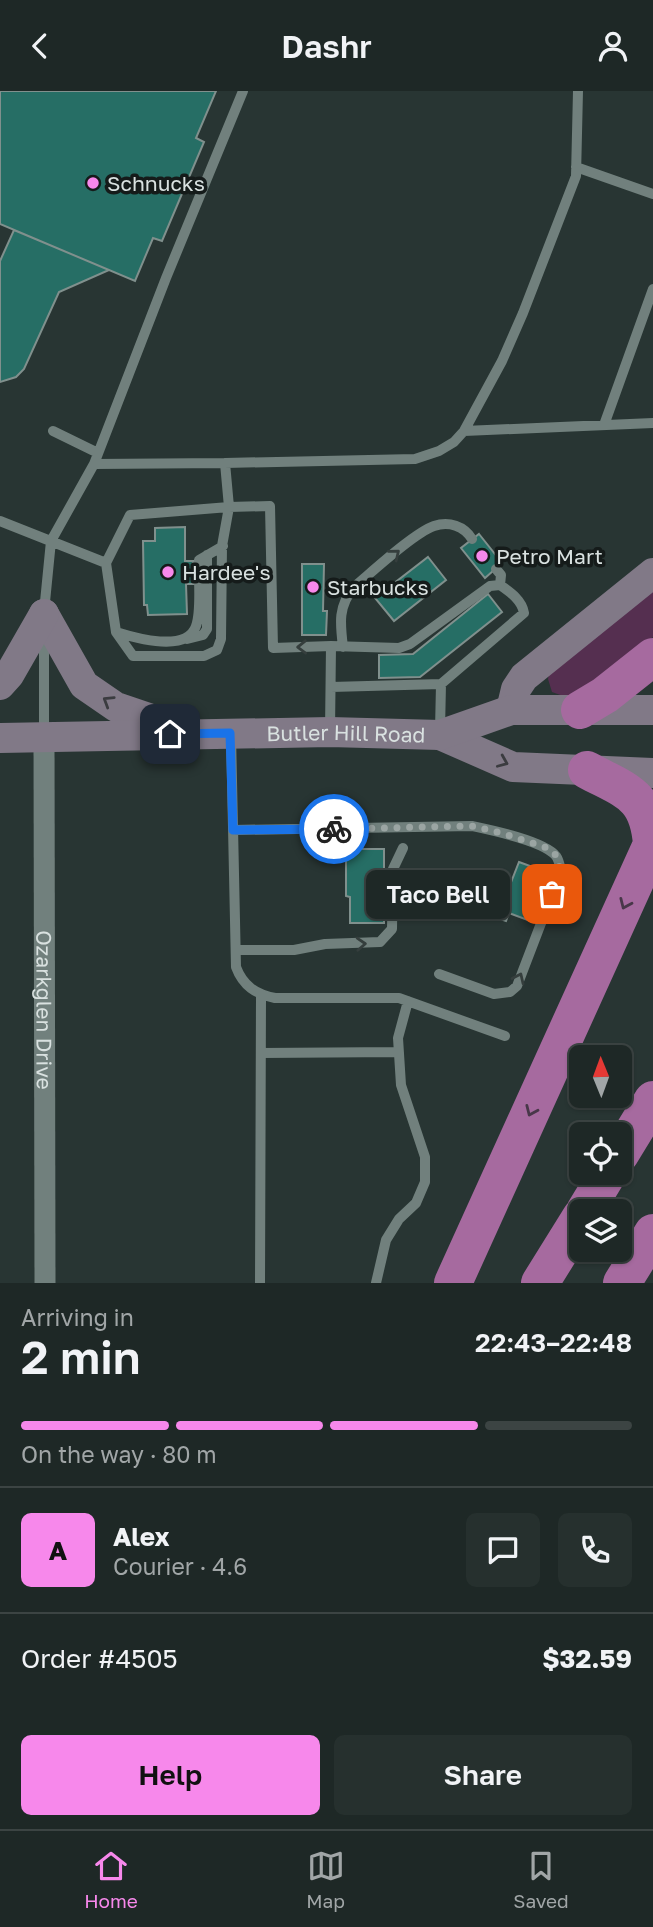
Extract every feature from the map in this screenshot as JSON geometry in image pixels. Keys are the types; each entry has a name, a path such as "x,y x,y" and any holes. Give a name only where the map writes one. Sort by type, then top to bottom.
{"highway":[{"path":"580,710 653,657"},
{"path":"453,1283 652,843 650,823 644,807 630,793 587,770"},
{"path":"632,1134 653,1100"},
{"path":"622,1283 653,1233"},
{"path":"540,1283 569,1236"}],"street":[{"path":"511,710 516,689 524,677 653,573"},
{"path":"0,685 9,675 44,614"},
{"path":"44,614 83,685 116,707 195,734"},
{"name":"Butler Hill Road","path":"0,738 330,732 440,735 511,710 653,710"},
{"name":"Butler Hill Road","path":"440,735 513,767 653,773"},
{"name":"Ozarkglen Drive","path":"44,737 45,1283"}],"lane":[{"path":"44,737 44,614 51,541 96,459 166,278 243,91"},
{"path":"52,431 96,459 225,463 415,459 439,451 454,442 464,431 502,361 576,176 578,91"},
{"path":"576,167 653,194"},
{"path":"604,425 653,289"},
{"path":"464,431 653,423"},
{"path":"225,463 229,506 223,546 221,639 217,650 204,656 133,656 116,632 106,563 130,515 229,506 270,506 273,647 399,648 410,644 490,586 500,585 513,595 523,608 524,613 441,684 331,687"},
{"path":"0,521 106,563"},
{"path":"330,732 331,687 341,609 345,597 354,587 433,526 455,525 466,530 472,539"},
{"path":"116,632 145,641 185,640 193,634 197,624 199,560 223,546"},
{"path":"495,569 500,575 500,585"},
{"path":"440,735 441,684"},
{"path":"230,733 236,967 246,985 261,995 275,998 399,998 505,1036"},
{"path":"233,830 472,826 547,848 555,854 561,871 517,986 510,992 494,994 439,974"},
{"path":"236,950 294,950 325,944 380,942 392,929 393,869 403,848"},
{"path":"260,1283 261,995"},
{"path":"376,1283 386,1240 399,1219 416,1203 425,1182 425,1157 401,1085 398,1038 408,1002"},
{"path":"261,1053 399,1052"}],"shaded area":[{"path":"653,590 653,637 607,678 566,697 552,692 549,674"}],"building":[{"name":"Schnucks","path":"0,91 216,91 196,138 204,142 162,241 153,238 135,281 0,224"},
{"path":"14,230 109,270 59,292 24,369 16,377 0,382 0,261"},
{"name":"Hardee's","path":"185,527 185,561 193,561 194,584 186,584 187,614 148,615 147,605 144,605 143,541 155,541 155,528"},
{"name":"Petro Mart","path":"479,534 502,563 485,578 461,548"},
{"name":"Petro Mart","path":"428,557 446,580 394,621 375,598"},
{"name":"Starbucks","path":"302,564 324,564 323,611 327,611 326,635 302,635"},
{"name":"Petro Mart","path":"488,594 502,612 420,677 379,678 379,655 413,654"},
{"path":"346,849 384,849 384,880 388,880 387,889 384,888 384,923 350,923 350,897 346,896"},
{"path":"519,862 552,874 545,892 548,893 543,908 539,906 533,922 509,913 506,921 497,918"}],"way so far":[{"path":"334,829 472,826 505,834 547,848 555,854 561,871 552,894"}],"place":[{"name":"Schnucks","path":"93,183"},
{"name":"Petro Mart","path":"482,556"},
{"name":"Hardee's","path":"168,572"},
{"name":"Starbucks","path":"313,587"},
{"name":"Taco Bell","path":"552,894"}],"route":[{"path":"170,734 230,733 233,830 334,829"}]}
